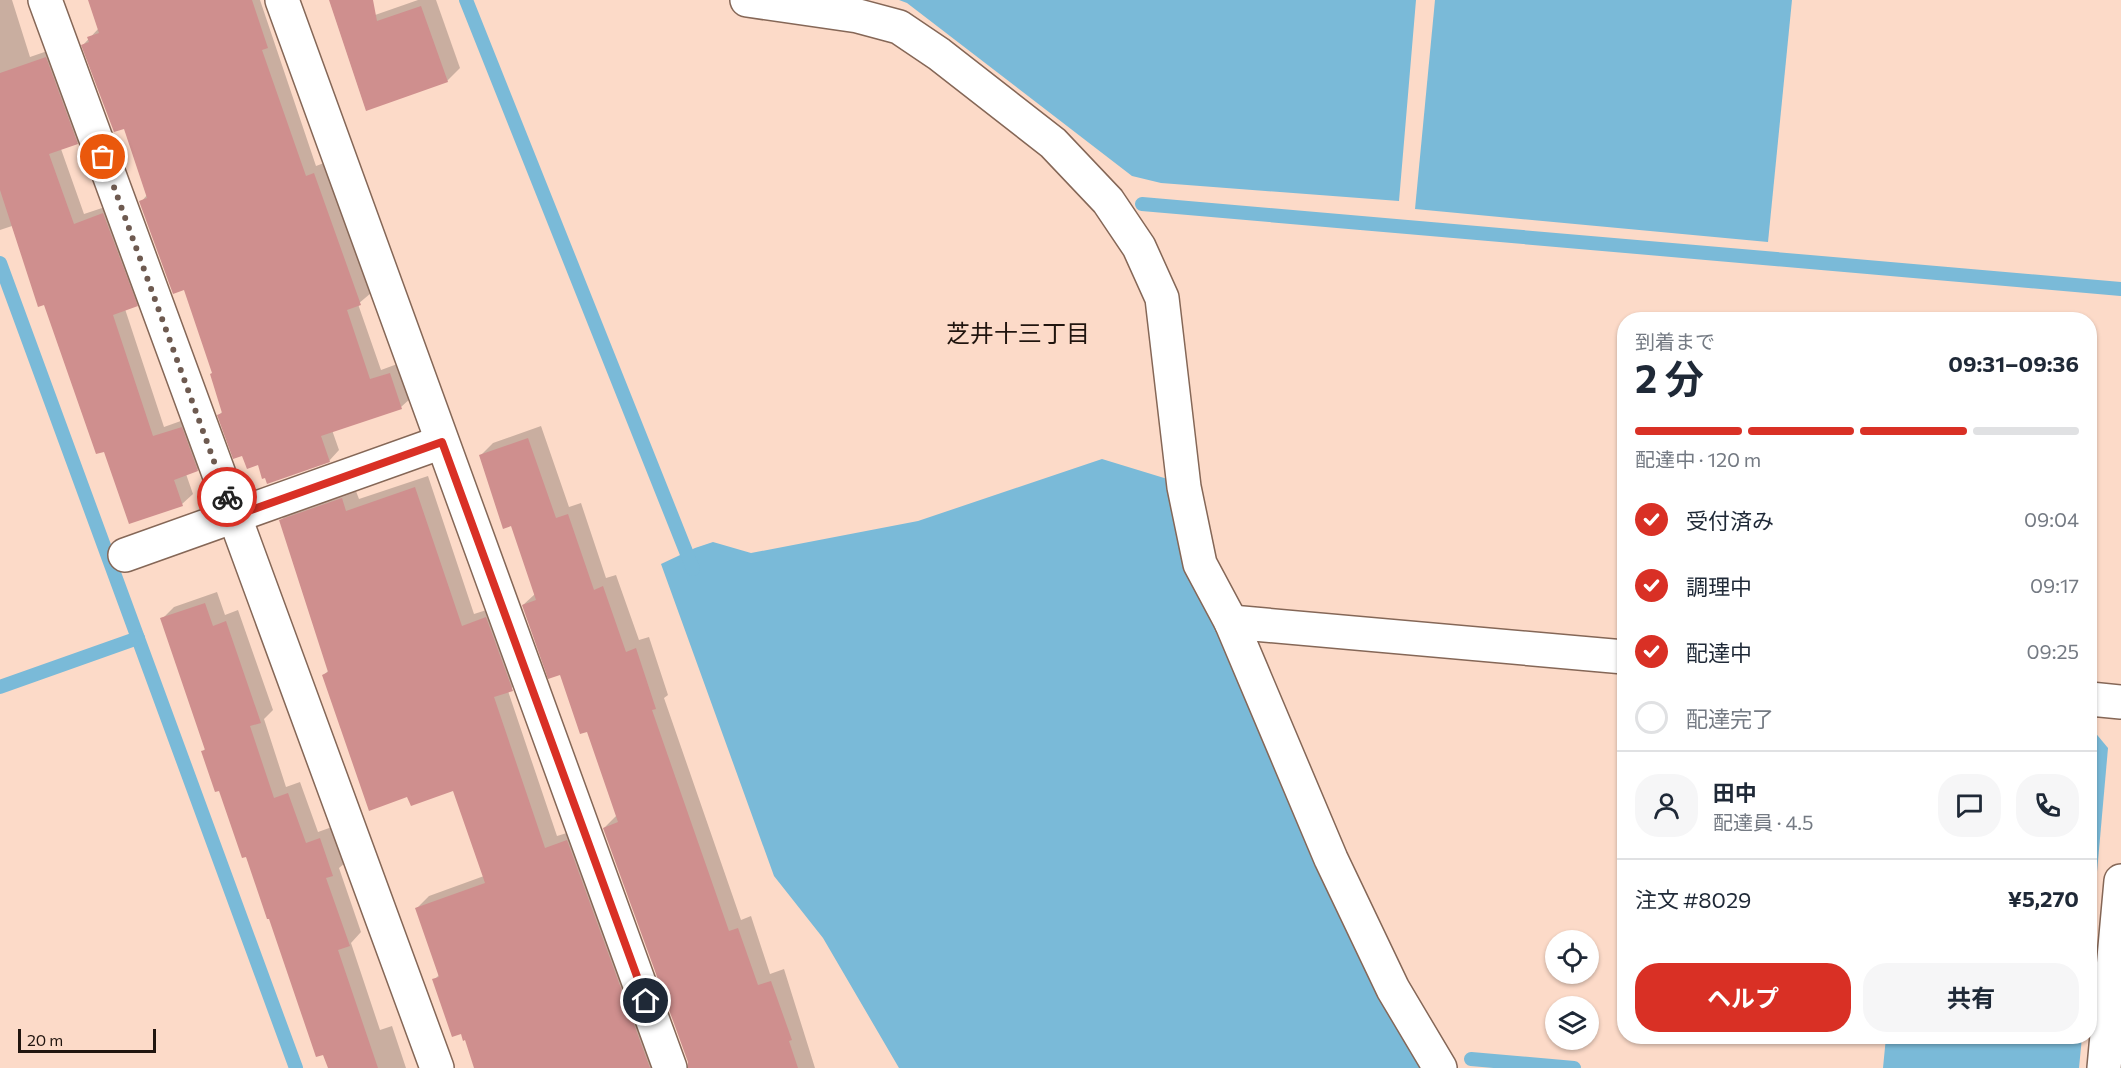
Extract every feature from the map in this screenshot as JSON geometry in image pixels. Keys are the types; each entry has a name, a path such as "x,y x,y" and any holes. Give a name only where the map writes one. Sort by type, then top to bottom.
{"street":[{"path":"45,0 437,1068"},
{"path":"282,0 670,1068"},
{"path":"747,0 858,16 899,27 939,54 1053,143 1108,201 1139,247 1162,298 1184,487 1200,564 1231,622 1331,860 1393,989 1440,1068"},
{"path":"125,555 442,442"},
{"path":"1231,622 1617,656"},
{"path":"2097,700 2121,702"},
{"path":"2104,1068 2121,881"}],"water":[{"path":"899,0 1416,0 1399,201 1161,183 1132,176 907,3"},
{"path":"1435,0 1792,0 1768,242 1415,209"},
{"path":"1102,459 1174,481 1427,1068 899,1068 823,938 774,876 661,564 713,542 751,553 918,521"},
{"path":"2097,735 2108,748 2097,872"},
{"path":"1885,1044 2081,1044 2079,1068 1883,1068"}],"building":[{"path":"88,0 252,0 268,48 262,50 306,176 314,173 361,305 347,310 370,379 390,373 402,409 321,436 330,462 267,484 265,478 262,479 258,465 247,469 242,456 233,459 217,415 222,413 210,374 212,373 184,290 173,294 139,201 147,198 124,129 114,132 81,45 89,42 87,37 99,33"},
{"path":"329,0 373,0 377,21 421,6 448,82 366,111"},
{"path":"46,57 78,144 49,154 74,224 103,213 138,306 113,315 153,436 182,427 198,471 174,480 183,506 129,524 104,452 96,454 44,305 38,307 0,190 0,73"},
{"path":"528,438 556,518 568,514 594,590 603,586 626,652 636,648 656,709 652,710 729,931 738,928 758,985 771,981 792,1040 789,1041 798,1068 688,1068 688,1062 603,828 618,822 587,732 580,734 560,675 548,679 522,605 536,600 511,526 503,529 479,455"},
{"path":"415,487 462,626 486,617 513,691 494,697 545,848 567,840 650,1068 474,1068 461,1034 452,1037 432,979 439,977 415,908 485,883 453,791 411,806 407,797 369,811 322,675 328,672 279,520 342,498 346,511"},
{"path":"205,603 213,626 226,621 261,723 250,726 274,798 288,793 306,843 320,838 333,876 326,878 350,946 338,950 378,1068 328,1068 323,1055 316,1057 246,857 242,858 219,791 215,792 201,751 205,750 160,618"}],"waterway":[{"path":"466,0 693,569"},
{"path":"1142,204 2121,289"},
{"path":"0,263 296,1068"},
{"path":"0,687 138,638"},
{"path":"1471,1059 1574,1068"}],"way so far":[{"path":"103,157 227,497"}],"district":[{"name":"芝井十三丁目","path":"1018,332"}],"route":[{"path":"227,497 234,516 442,442 646,1001"}]}
